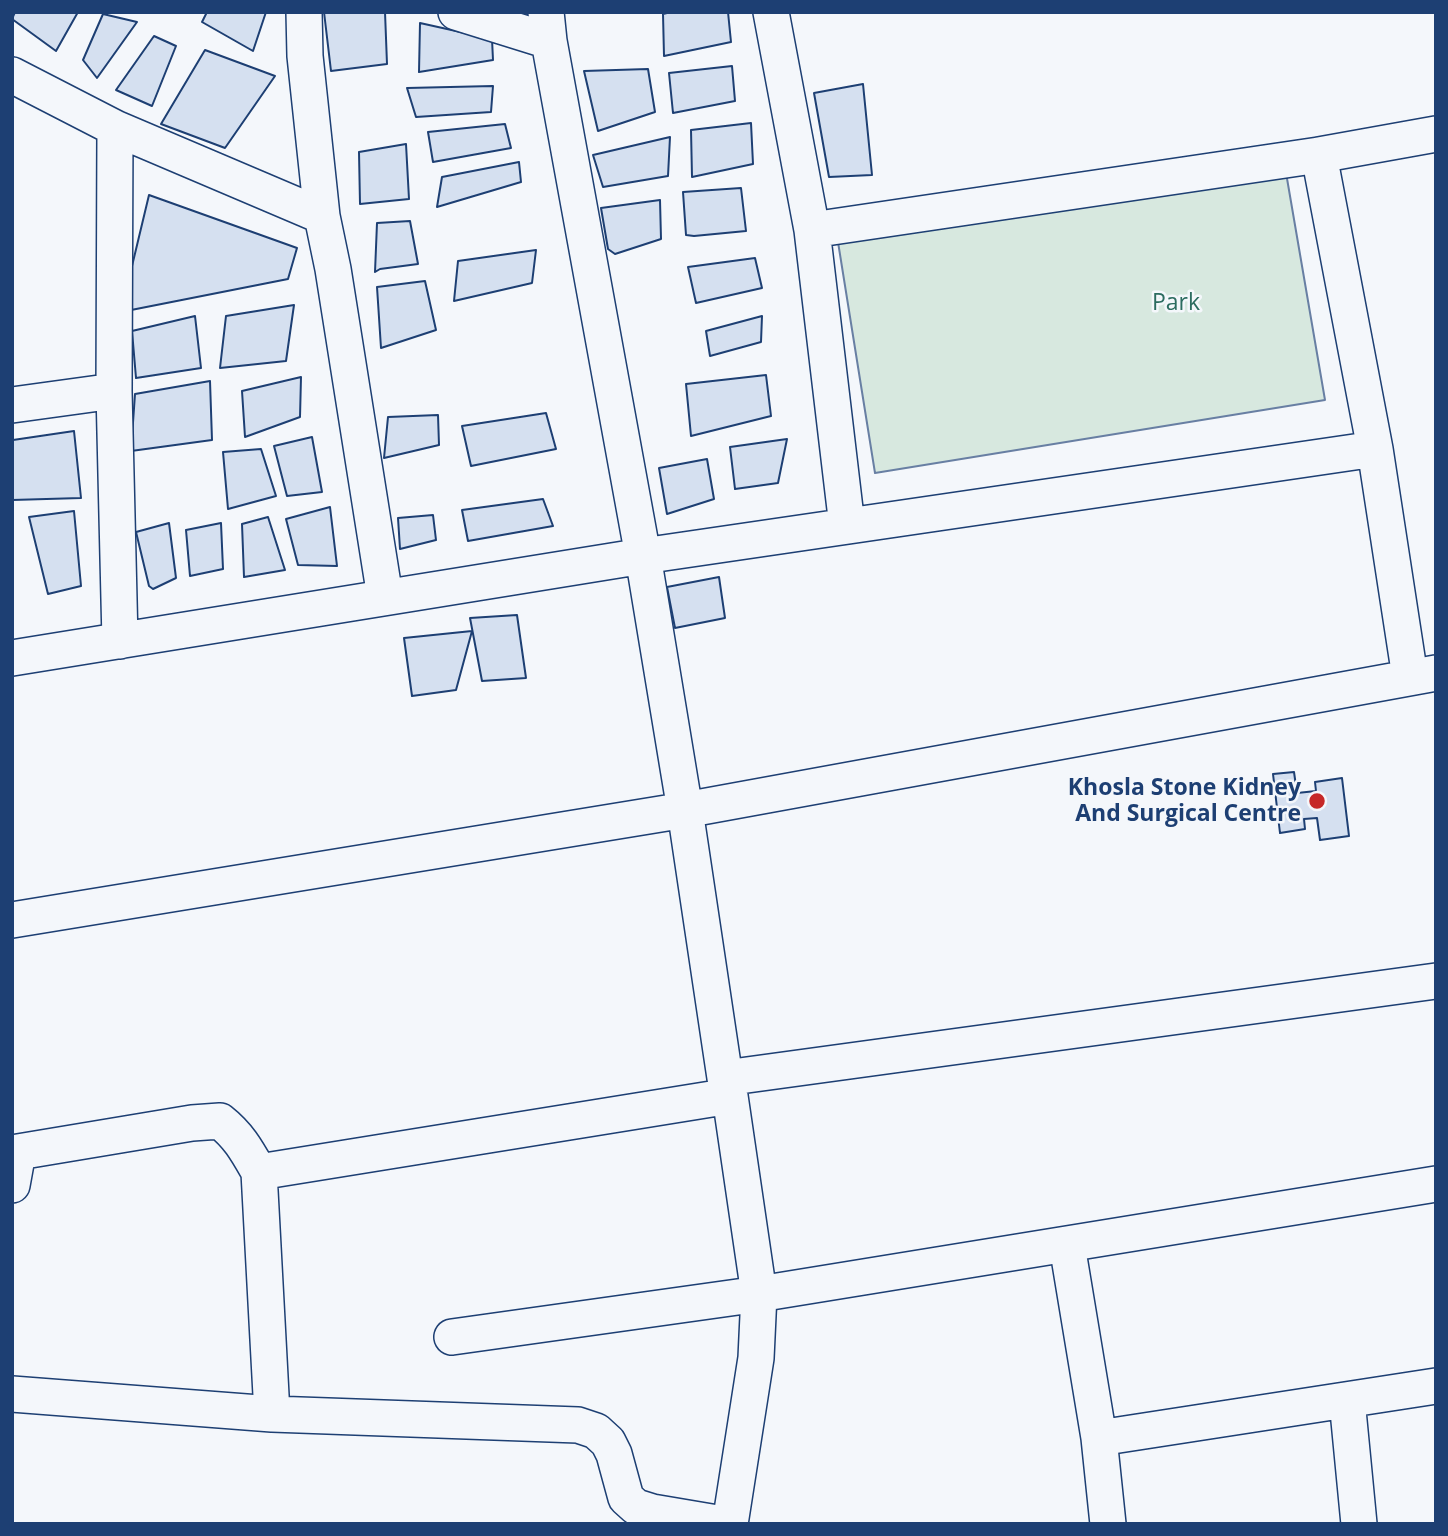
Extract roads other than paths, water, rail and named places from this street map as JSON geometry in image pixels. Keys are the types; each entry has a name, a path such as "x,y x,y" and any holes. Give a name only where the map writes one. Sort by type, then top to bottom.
{"street":[{"path":"304,12 305,56 322,216 385,597"},
{"path":"456,12 547,27 643,556 759,1294 756,1358 730,1524"},
{"path":"771,12 812,230 848,526"},
{"path":"12,75 115,128 322,216"},
{"path":"115,128 114,391 120,641"},
{"path":"812,230 1319,155 1436,134"},
{"path":"12,920 685,810 1423,675 1375,449 1319,155"},
{"path":"12,405 114,391"},
{"path":"12,658 643,556 1375,449"},
{"path":"259,1172 728,1087 1436,981"},
{"path":"14,1163 192,1123 220,1121 233,1132 259,1172 272,1414"},
{"path":"452,1336 759,1294 1436,1184"},
{"path":"1067,1245 1099,1438 1108,1524"},
{"path":"1099,1438 1436,1386"},
{"path":"12,1394 272,1414 579,1425 596,1431 608,1442 626,1497 636,1507 723,1524"},
{"path":"1347,1400 1359,1524"}],"place":[{"name":"Khosla Stone Kidney And Surgical Centre","path":"1317,801"}],"park label":[{"name":"Park","path":"1176,303"}]}
